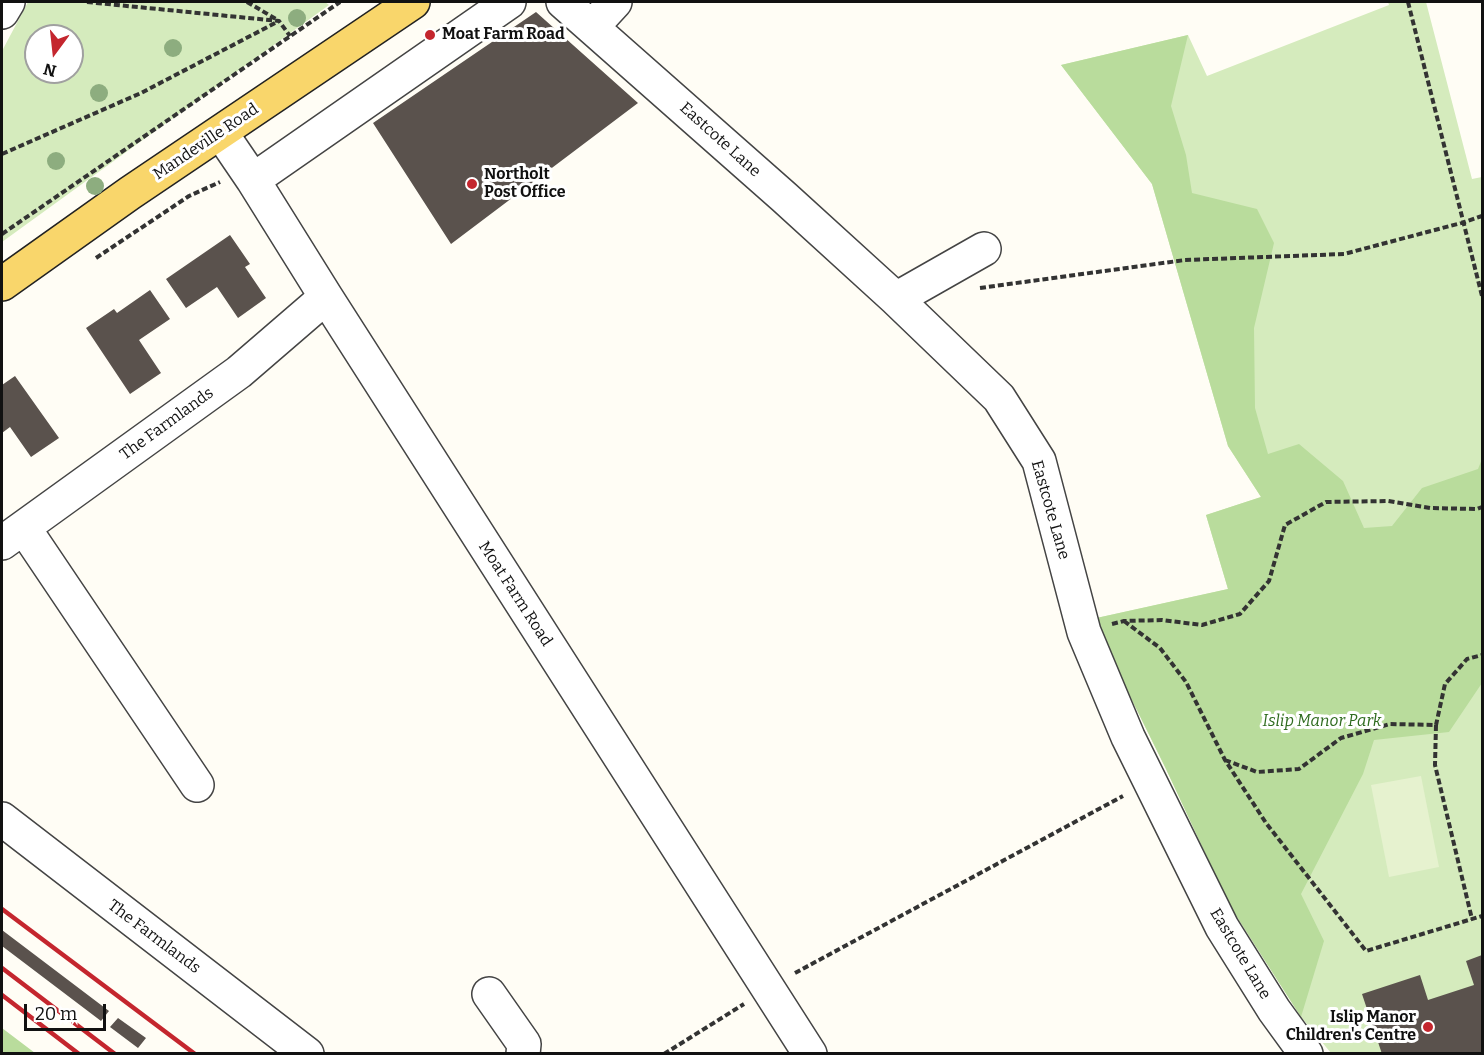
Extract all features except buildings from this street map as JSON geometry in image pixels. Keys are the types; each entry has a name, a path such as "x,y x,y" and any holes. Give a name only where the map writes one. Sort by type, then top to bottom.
{"main road":[{"name":"Mandeville Road","path":"2,284 130,192 413,2"}],"street":[{"path":"2,12 8,2"},
{"path":"253,180 509,2"},
{"name":"Eastcote Lane","path":"563,2 896,299 999,398 1039,461 1084,632 1128,737 1222,927 1274,1010 1306,1053"},
{"path":"592,27 615,2"},
{"name":"Moat Farm Road","path":"221,133 810,1053"},
{"path":"896,299 984,249"},
{"name":"The Farmlands","path":"13,536 239,372 326,297"},
{"path":"13,536 197,785"},
{"name":"The Farmlands","path":"2,819 307,1053"},
{"path":"489,994 524,1044 523,1053"}],"path":[{"path":"87,2 279,21"},
{"path":"247,2 279,21 290,36"},
{"path":"2,234 340,2"},
{"path":"1408,2 1482,296"},
{"path":"2,154 141,93 279,21"},
{"path":"91,261 189,196 211,186"},
{"path":"977,288 1185,260 1344,254 1482,216"},
{"path":"1084,632 1124,621 1162,620 1202,625 1240,614 1269,581 1285,525 1326,502 1388,501 1430,508 1477,509 1482,507"},
{"path":"1124,621 1160,648 1186,682 1225,760 1266,823 1366,951 1482,916"},
{"path":"1472,919 1435,765 1436,725 1444,684 1467,659 1482,655"},
{"path":"1225,760 1257,772 1299,768 1341,738 1390,724 1436,725"},
{"path":"788,977 1150,782"},
{"path":"664,1053 752,999"}],"green space":[{"path":"28,2 325,2 329,5 2,242 2,51"},
{"name":"Islip Manor Park","path":"1388,2 1426,2 1472,179 1482,177 1482,1053 1331,1053 1301,1017 1230,906 1092,619 1228,589 1206,515 1261,497 1228,446 1152,184 1061,65 1188,35 1207,76 1389,5"},
{"path":"1188,35 1171,106 1186,155 1192,193 1257,209 1274,243 1254,328 1255,408 1268,454 1299,444 1343,481 1364,528 1392,526 1422,488 1478,469 1482,459 1482,683 1449,732 1374,740 1363,774 1301,894 1324,941 1301,1017 1230,906 1092,619 1228,589 1206,515 1261,497 1228,446 1152,184 1061,65"},
{"path":"1421,776 1439,867 1389,877 1371,785"},
{"path":"2,1028 35,1053 2,1053"}],"railway":[{"path":"2,909 195,1054"},
{"path":"2,968 115,1054"},
{"path":"2,995 79,1054"}],"place":[{"name":"Moat Farm Road","path":"430,35"},
{"name":"Northolt Post Office","path":"472,184"},
{"name":"Islip Manor Children's Centre","path":"1428,1027"}]}
